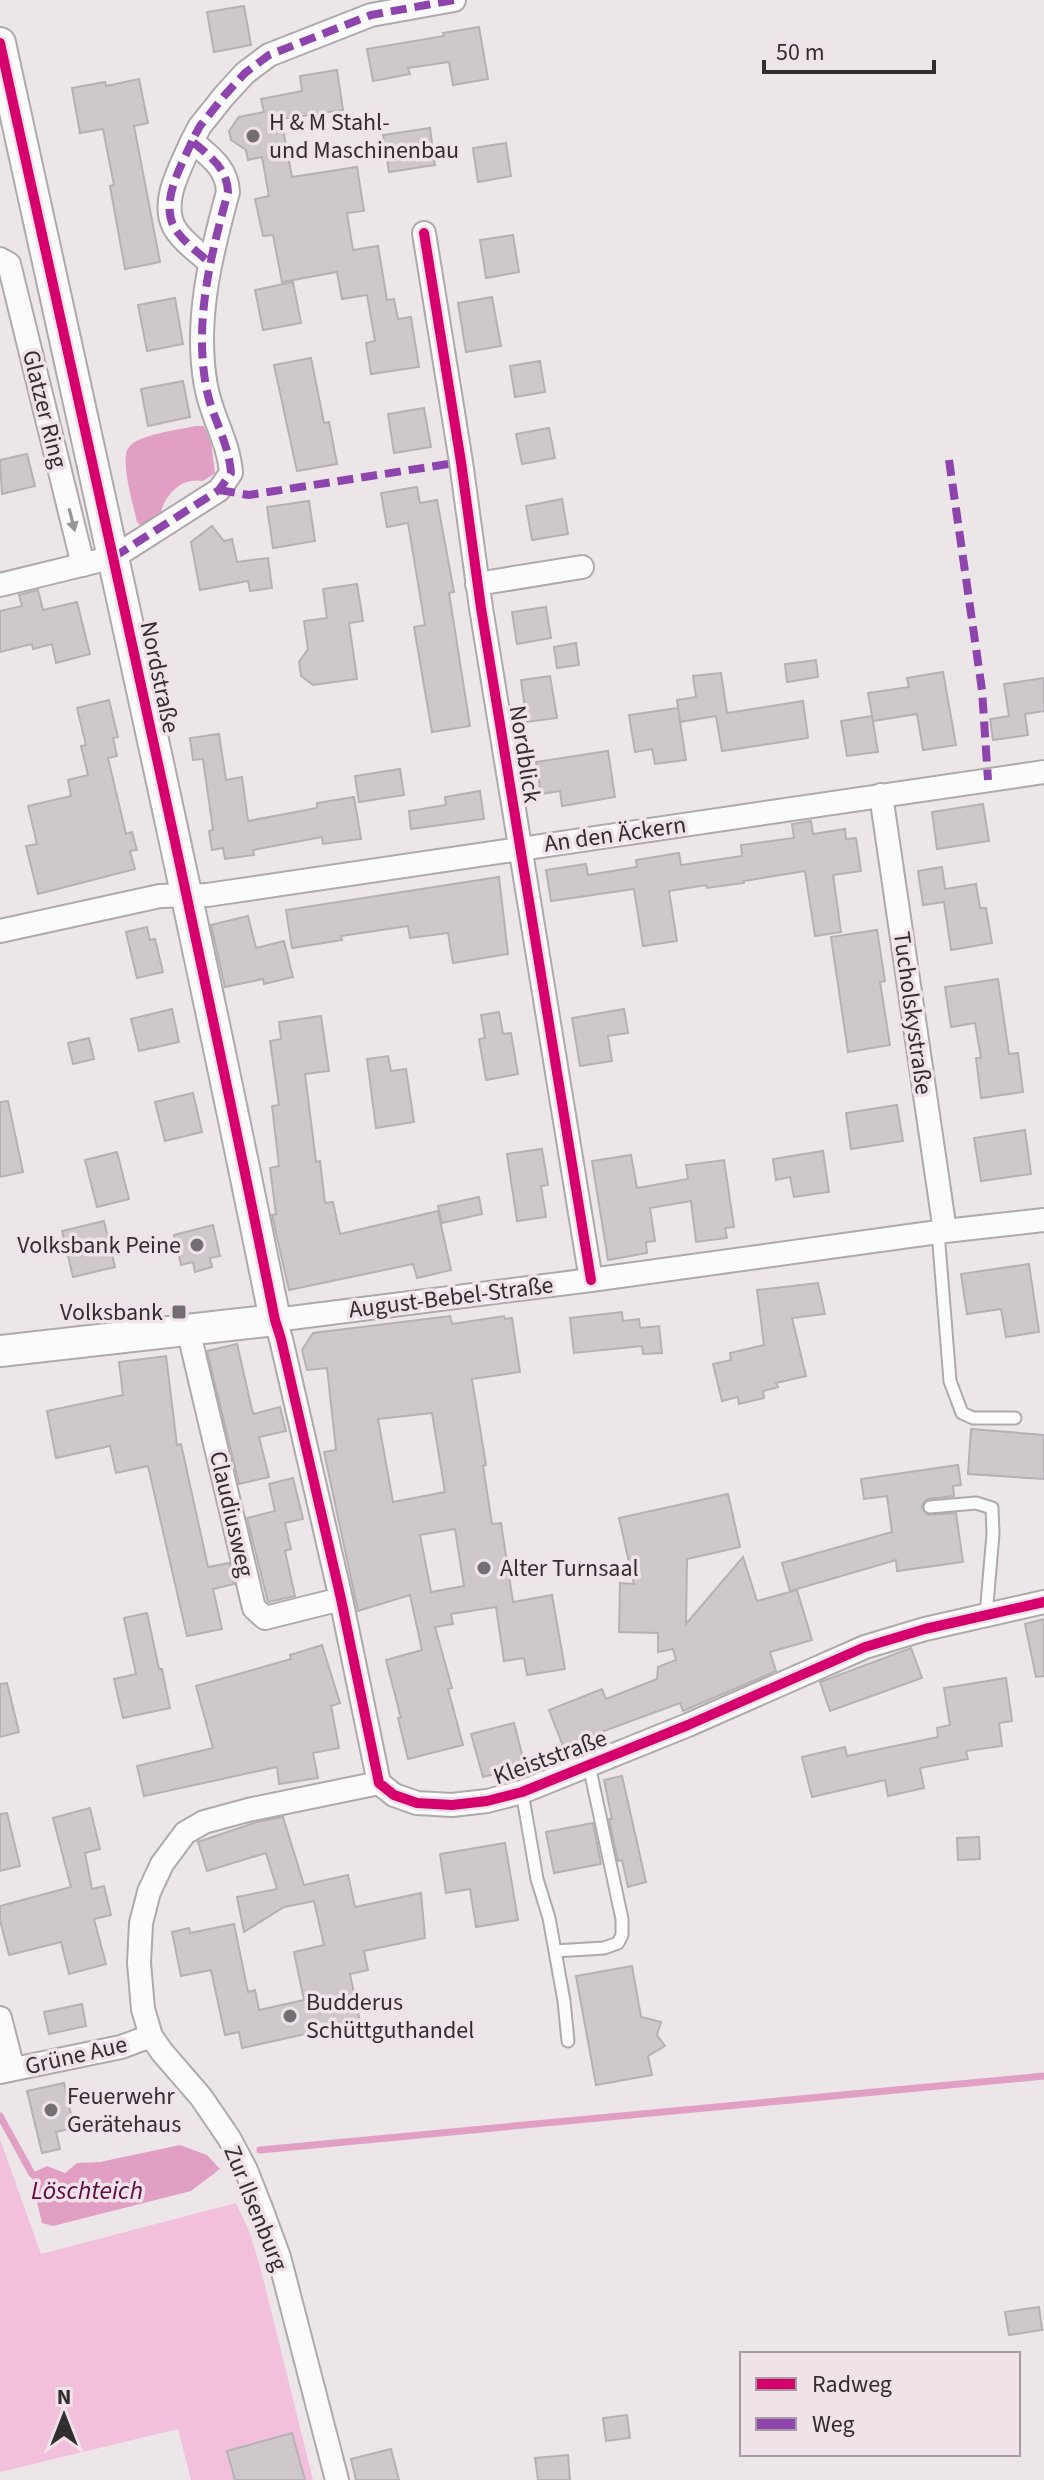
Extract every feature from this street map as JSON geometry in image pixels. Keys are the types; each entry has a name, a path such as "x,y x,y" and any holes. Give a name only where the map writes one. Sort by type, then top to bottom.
{"street":[{"path":"210,263 175,229 170,216 171,193 200,126 245,73 269,55 375,7 454,0"},
{"name":"Nordstraße","path":"0,43 114,557 275,1320"},
{"path":"0,585 114,557 219,490 231,473 230,454 210,405 203,370 210,263 228,192 227,181 221,166 192,141"},
{"name":"Nordblick","path":"424,233 477,584 591,1280"},
{"name":"Glatzer Ring","path":"0,259 9,264 83,565"},
{"path":"477,584 582,567"},
{"name":"An den Äckern","path":"0,931 160,896 207,895 1044,772"},
{"name":"Tucholskystraße","path":"881,795 942,1231"},
{"name":"August-Bebel-Straße","path":"0,1351 275,1320 1044,1220"},
{"path":"275,1320 341,1599 379,1783"},
{"name":"Claudiusweg","path":"188,1329 254,1608 265,1618 341,1599"},
{"name":"Kleiststraße","path":"379,1783 394,1795 417,1803 487,1801 522,1792 688,1725 865,1647 925,1629 1044,1602"},
{"name":"Zur Ilsenburg","path":"337,2480 279,2257 246,2170 201,2097 151,2036 143,2009 139,1963 141,1923 149,1892 162,1864 185,1833 204,1822 248,1810 379,1783"},
{"path":"0,2018 6,2071"},
{"name":"Grüne Aue","path":"6,2071 121,2047 151,2036"}],"lane":[{"path":"942,1231 950,1381 962,1413 973,1418 1015,1418"},
{"path":"930,1507 976,1503 992,1508 993,1534 986,1615"},
{"path":"555,1951 604,1948 618,1943 622,1935 618,1894 589,1765"},
{"path":"522,1792 537,1879 549,1918 568,2041"}],"shaded area":[{"path":"0,2139 41,2254 236,2203 250,2233 262,2274 313,2480 191,2480 178,2429 0,2472"}],"water":[{"path":"204,426 211,442 215,473 203,481 188,482 175,489 165,501 160,516 141,526 137,522 126,472 129,447 150,436"},
{"name":"Löschteich","path":"180,2145 207,2155 220,2169 191,2191 53,2226 42,2223 32,2173 47,2166 65,2173 77,2163 100,2162"}],"building":[{"name":"H & M Stahl- und Maschinenbau","path":"244,6 251,45 214,52 207,12"},
{"path":"479,27 488,79 453,85 449,62 408,68 410,74 373,81 367,49"},
{"path":"337,70 343,110 281,119 292,177 357,167 364,211 347,213 353,250 378,246 387,300 394,299 398,319 411,317 419,367 371,374 366,343 375,341 367,295 342,299 337,272 282,282 273,235 263,236 255,199 269,196 262,157 248,160 246,150 231,140 229,131 239,117 264,112 261,99 302,91 300,76"},
{"path":"139,79 148,123 134,126 160,262 125,269 103,129 80,133 72,88 105,82 106,86"},
{"path":"430,128 435,165 389,172 383,135"},
{"path":"506,143 511,176 478,182 473,148"},
{"path":"513,235 519,272 486,278 480,240"},
{"path":"293,282 301,323 263,330 255,290"},
{"path":"492,297 501,346 466,352 458,303"},
{"path":"175,298 183,344 147,351 138,305"},
{"path":"311,358 324,423 329,422 337,464 297,471 274,365"},
{"path":"540,361 545,392 515,397 510,366"},
{"path":"183,381 190,417 148,426 141,389"},
{"path":"424,408 431,447 394,453 388,414"},
{"path":"549,428 555,458 522,464 516,434"},
{"path":"27,454 35,486 2,494 0,460"},
{"path":"417,487 420,503 437,500 454,592 449,593 470,726 432,732 414,627 425,625 408,523 387,527 381,493"},
{"path":"562,499 568,534 532,540 526,506"},
{"path":"309,501 315,541 273,548 267,507"},
{"path":"212,526 224,541 232,539 237,562 268,558 272,588 250,591 248,581 200,590 191,542"},
{"path":"357,584 363,621 349,623 357,679 313,685 301,676 299,662 308,649 304,621 327,618 323,589"},
{"path":"38,590 43,610 77,602 90,654 56,663 52,644 33,649 32,644 0,652 0,611 22,606 19,595"},
{"path":"546,607 551,638 517,644 512,612"},
{"path":"576,643 579,665 557,668 554,647"},
{"path":"816,660 818,677 787,682 785,664"},
{"path":"943,672 956,745 923,750 917,714 873,721 868,693 909,687 907,678"},
{"path":"721,673 727,713 803,701 808,738 722,751 716,716 680,722 677,700 696,697 693,676"},
{"path":"550,676 557,718 527,722 521,680"},
{"path":"1044,678 1044,711 1025,714 1028,735 993,740 990,719 1009,716 1004,684"},
{"path":"109,700 118,737 113,738 117,756 108,758 126,834 132,832 137,850 130,851 135,869 38,894 26,846 37,844 28,806 71,796 68,780 88,775 81,746 86,745 77,708"},
{"path":"678,708 686,760 655,764 652,749 635,752 629,715"},
{"path":"872,716 878,752 847,756 841,721"},
{"path":"219,734 226,780 242,777 248,821 317,808 317,803 354,797 361,839 323,844 322,837 253,850 254,855 225,859 223,848 212,850 209,831 213,830 203,759 193,760 190,738"},
{"path":"608,751 615,797 562,806 560,791 541,794 536,762"},
{"path":"400,769 404,795 359,802 355,776"},
{"path":"480,791 484,819 411,829 409,811 446,805 445,797"},
{"path":"983,804 989,841 937,849 932,812"},
{"path":"811,821 813,834 845,829 846,839 856,838 861,871 833,875 841,932 815,936 805,871 744,883 669,891 677,941 643,946 634,889 551,901 546,870 586,864 588,875 637,867 636,860 679,853 681,865 742,856 741,845 794,838 792,824"},
{"path":"942,867 945,889 976,884 980,908 986,908 992,943 951,950 944,902 923,905 918,871"},
{"path":"499,877 508,954 453,963 448,933 410,938 408,926 341,936 342,940 292,948 286,910"},
{"path":"248,916 256,948 284,941 293,977 264,984 263,979 225,987 211,925"},
{"path":"147,927 150,940 155,939 163,972 137,978 126,932"},
{"path":"877,930 885,981 880,982 890,1045 848,1052 831,937"},
{"path":"998,979 1009,1054 1018,1053 1023,1092 981,1098 976,1058 981,1058 975,1023 951,1027 945,987"},
{"path":"172,1009 179,1042 139,1051 131,1019"},
{"path":"624,1009 628,1033 608,1036 612,1061 580,1066 572,1018"},
{"path":"499,1012 503,1034 511,1033 518,1074 486,1080 479,1039 485,1038 481,1015"},
{"path":"321,1016 329,1071 305,1074 316,1162 320,1161 325,1203 333,1202 340,1234 438,1211 451,1270 417,1278 413,1264 289,1290 272,1215 276,1214 270,1168 279,1166 272,1106 279,1105 270,1041 281,1039 279,1022"},
{"path":"89,1038 94,1059 73,1064 68,1043"},
{"path":"388,1056 391,1071 406,1069 414,1122 376,1128 367,1059"},
{"path":"193,1093 202,1132 165,1141 155,1102"},
{"path":"8,1101 23,1172 0,1177 0,1102"},
{"path":"897,1105 903,1141 851,1149 846,1113"},
{"path":"1025,1130 1031,1174 981,1181 974,1138"},
{"path":"542,1149 548,1185 541,1186 546,1217 517,1221 507,1154"},
{"path":"823,1151 829,1192 794,1197 790,1177 776,1180 773,1159"},
{"path":"117,1152 129,1199 97,1207 85,1160"},
{"path":"631,1155 637,1188 688,1179 686,1165 724,1160 734,1227 725,1228 727,1238 696,1242 691,1201 650,1208 655,1241 646,1242 647,1253 608,1260 592,1161"},
{"path":"479,1197 482,1214 442,1223 438,1206"},
{"path":"104,1221 115,1267 73,1277 62,1231"},
{"name":"Volksbank Peine","path":"213,1225 220,1256 210,1258 212,1267 195,1272 193,1262 181,1265 174,1235"},
{"path":"1029,1264 1039,1332 1006,1337 1001,1309 967,1314 961,1274"},
{"path":"818,1283 825,1314 792,1318 806,1376 776,1383 778,1387 763,1391 764,1398 739,1404 738,1397 722,1401 713,1364 731,1360 730,1353 764,1345 757,1290"},
{"path":"622,1312 623,1321 639,1319 640,1328 659,1326 662,1353 643,1354 642,1346 574,1353 570,1318"},
{"path":"450,1316 452,1324 504,1316 505,1319 512,1318 520,1372 472,1379 486,1465 483,1466 492,1524 501,1523 513,1602 552,1595 565,1669 527,1675 524,1658 504,1661 496,1607 451,1614 453,1624 435,1627 452,1688 448,1689 463,1745 408,1759 386,1660 422,1650 410,1595 358,1611 324,1452 336,1450 327,1368 307,1370 302,1350 313,1333","holes":["432,1413 445,1492 393,1502 378,1419","455,1529 464,1586 431,1592 420,1535"]},
{"path":"237,1344 253,1414 280,1407 286,1431 259,1437 269,1477 239,1484 207,1351"},
{"path":"166,1356 177,1445 181,1444 208,1567 229,1563 234,1584 213,1589 222,1629 187,1636 148,1466 116,1473 110,1446 56,1458 47,1411 123,1395 119,1362"},
{"path":"971,1429 1044,1435 1044,1479 968,1474"},
{"path":"958,1465 961,1485 953,1486 954,1496 928,1499 922,1507 927,1515 956,1513 963,1562 897,1571 896,1560 790,1591 782,1563 892,1532 887,1496 864,1499 861,1479"},
{"path":"293,1478 303,1519 285,1523 291,1549 285,1551 295,1596 268,1602 247,1518 275,1511 269,1484"},
{"path":"728,1494 740,1547 687,1559 686,1624 743,1557 757,1601 797,1590 812,1640 770,1652 776,1671 683,1711 680,1703 563,1746 549,1710 602,1689 606,1699 657,1679 658,1667 676,1660 673,1649 658,1652 658,1633 619,1632 620,1583 634,1584 619,1518"},
{"path":"147,1613 170,1708 123,1718 114,1679 136,1674 124,1618"},
{"path":"1044,1619 1044,1676 1036,1677 1025,1624"},
{"path":"322,1645 340,1703 331,1706 339,1748 313,1753 318,1778 279,1784 277,1767 144,1796 137,1766 213,1748 196,1686 291,1659 290,1655"},
{"path":"911,1648 922,1678 830,1711 820,1682"},
{"path":"1006,1678 1012,1721 999,1723 1002,1746 966,1751 968,1759 920,1768 924,1788 888,1796 885,1780 812,1797 802,1757 845,1747 847,1756 938,1737 937,1728 950,1725 944,1688"},
{"path":"7,1683 19,1732 0,1737 0,1684"},
{"path":"514,1723 525,1766 483,1777 471,1734"},
{"path":"622,1776 646,1882 628,1887 622,1860 618,1861 604,1780"},
{"path":"90,1808 100,1849 85,1853 92,1889 104,1886 111,1915 94,1919 106,1964 69,1974 61,1942 9,1955 0,1920 0,1906 71,1887 53,1818"},
{"path":"7,1813 20,1866 0,1871 0,1814"},
{"path":"283,1817 304,1885 348,1875 355,1907 421,1893 425,1938 364,1951 368,1970 350,1974 360,2022 242,2048 239,2032 225,2035 211,1970 181,1976 172,1932 189,1928 190,1933 234,1924 248,1992 255,1990 259,2010 304,2000 294,1952 324,1945 314,1901 284,1907 244,1932 237,1897 277,1889 266,1853 207,1871 198,1842 257,1822"},
{"path":"593,1823 601,1864 554,1873 546,1832"},
{"path":"979,1837 980,1859 958,1860 957,1838"},
{"path":"505,1843 518,1920 476,1927 470,1889 446,1893 440,1854"},
{"path":"632,1966 641,2017 661,2022 657,2035 665,2046 648,2056 652,2075 596,2085 576,1976"},
{"path":"82,2004 86,2026 49,2034 44,2012"},
{"name":"Feuerwehr Gerätehaus","path":"64,2083 74,2128 56,2132 60,2149 42,2153 27,2091"},
{"path":"1039,2307 1042,2330 1009,2335 1005,2312"},
{"path":"627,2415 630,2438 606,2441 603,2418"},
{"path":"292,2433 305,2480 235,2480 227,2451"},
{"path":"391,2449 399,2480 356,2480 351,2459"},
{"path":"568,2455 570,2480 538,2480 535,2458"}],"waterway":[{"path":"260,2150 1044,2076"},
{"path":"0,2116 32,2174 38,2177"}],"marked path":[{"path":"114,557 219,490 231,473 206,386 202,337 210,263 228,192 221,169 192,141 200,126 245,73 269,55 371,15 454,0"},
{"path":"192,141 174,183 170,217 181,237 210,263"},
{"path":"949,460 982,690 988,780"},
{"path":"219,490 249,495 461,462"}],"cycle path":[{"path":"0,43 175,841 275,1320 341,1599 379,1783 394,1795 417,1803 452,1805 487,1801 522,1792 688,1725 865,1647 925,1629 1044,1602"},
{"path":"424,233 481,608 591,1280"}],"place":[{"name":"H & M Stahl- und Maschinenbau","path":"253,136"},
{"name":"Volksbank Peine","path":"197,1245"},
{"name":"Volksbank","path":"179,1312"},
{"name":"Alter Turnsaal","path":"484,1568"},
{"name":"Budderus Schüttguthandel","path":"290,2016"},
{"name":"Feuerwehr Gerätehaus","path":"51,2110"}]}
